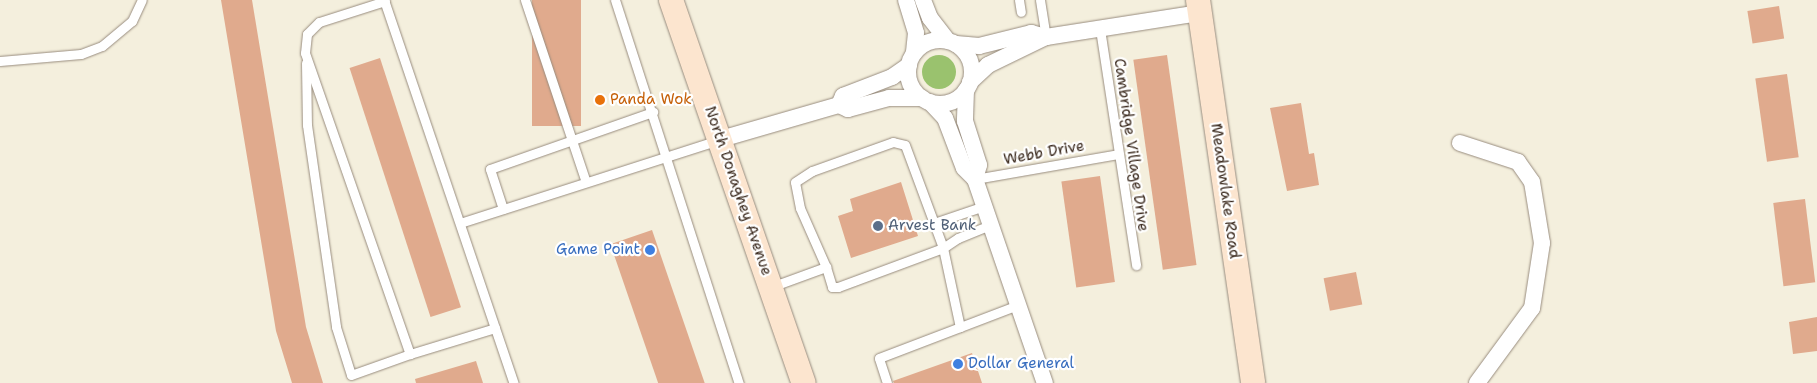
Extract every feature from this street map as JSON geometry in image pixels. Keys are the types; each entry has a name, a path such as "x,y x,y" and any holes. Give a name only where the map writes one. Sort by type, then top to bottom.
{"street":[{"name":"North Donaghey Avenue","path":"671,0 721,139 804,383"},
{"path":"906,0 916,33 911,59 910,84 945,118 964,168 975,179 1045,383"},
{"path":"923,0 930,18 970,60 965,121 979,165 975,179"},
{"path":"721,139 839,105 848,109 889,98 949,103 988,65 1046,37 1100,29 1199,7"},
{"name":"Meadowlake Road","path":"1199,7 1253,383"},
{"path":"839,105 843,96 892,77 929,42 952,42 979,46 1031,33 1046,37"},
{"path":"1460,143 1518,162 1532,182 1542,243 1532,308 1478,383"}],"lane":[{"path":"3,58 57,57 81,54 102,46 132,21 142,0"},
{"path":"496,328 410,354 351,375 334,318 307,125 305,53 307,34 319,22 385,0 496,328 514,383"},
{"path":"525,0 586,182"},
{"path":"615,0 668,156 679,202 739,383"},
{"path":"1019,0 1021,12"},
{"path":"1040,0 1046,37"},
{"name":"Cambridge Village Drive","path":"1100,29 1136,265"},
{"path":"305,53 410,354"},
{"path":"503,209 490,168 653,112"},
{"path":"460,223 721,139"},
{"path":"960,327 943,248 905,145 893,142 812,171 795,182 800,208 826,267 832,287 838,287 943,248 958,238 991,224"},
{"name":"Webb Drive","path":"975,179 1118,154"},
{"path":"934,223 984,206"},
{"path":"771,287 826,267"},
{"path":"888,383 879,358 1018,305"}],"green space":[{"path":"939,55 946,56 951,60 955,65 955,79 951,84 946,88 939,89 932,88 927,84 923,79 922,72 923,65 927,60 932,56"}],"building":[{"path":"221,0 252,0 306,327 323,383 292,383 276,331"},
{"path":"532,0 581,0 581,126 532,126"},
{"path":"1779,6 1784,39 1753,44 1747,11"},
{"path":"1167,55 1197,265 1163,270 1133,60"},
{"path":"380,58 461,307 431,317 350,68"},
{"path":"1787,74 1799,157 1767,162 1755,78"},
{"path":"1301,103 1309,154 1314,153 1319,185 1287,191 1270,108"},
{"path":"1100,176 1115,282 1076,287 1061,181"},
{"name":"Arvest Bank","path":"901,182 918,236 851,258 838,216 853,211 850,199"},
{"path":"1805,199 1815,282 1783,286 1773,203"},
{"path":"652,230 705,383 658,383 610,244"},
{"path":"1356,272 1362,304 1330,311 1324,278"},
{"path":"1817,317 1817,351 1793,354 1789,322"},
{"name":"Dollar General","path":"972,353 982,383 894,383 893,381"},
{"path":"476,361 483,383 416,383 415,379"}],"place":[{"name":"Panda Wok","path":"600,100"},
{"name":"Arvest Bank","path":"878,226"},
{"name":"Game Point","path":"650,250"},
{"name":"Dollar General","path":"958,364"}]}
